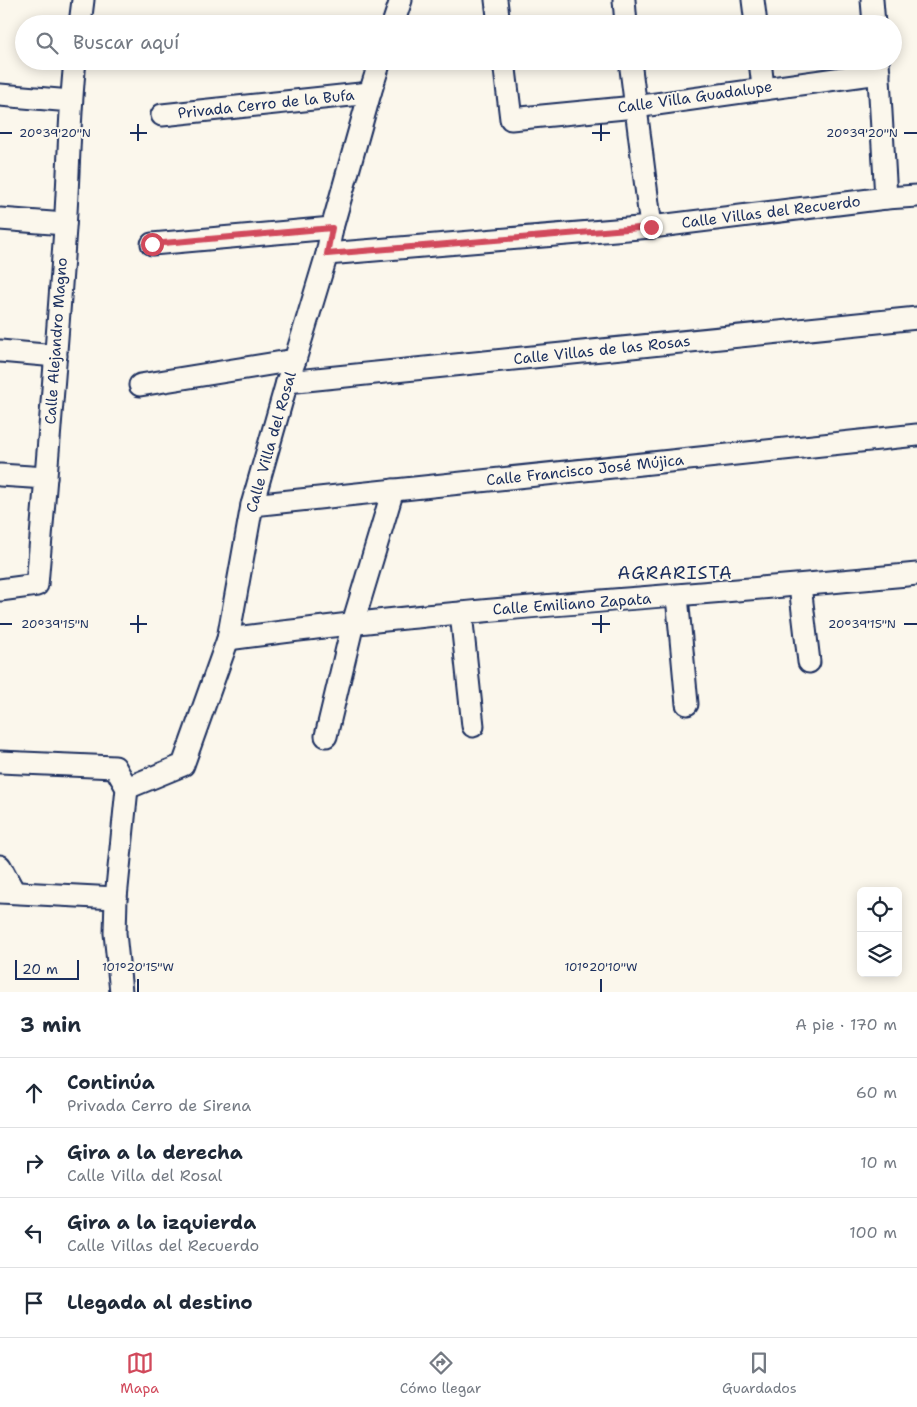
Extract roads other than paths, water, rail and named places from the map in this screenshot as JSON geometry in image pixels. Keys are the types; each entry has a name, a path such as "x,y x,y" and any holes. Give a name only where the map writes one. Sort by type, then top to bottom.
{"street":[{"path":"81,15 83,0"},
{"path":"396,15 401,0"},
{"path":"496,0 498,15"},
{"path":"624,0 625,15"},
{"path":"753,0 755,15"},
{"path":"872,0 873,15"},
{"name":"Calle Alejandro Magno","path":"0,590 37,585 56,356 65,224 70,100 74,70"},
{"name":"Calle Villa del Rosal","path":"127,788 184,765 228,639 252,505 287,382 327,254 332,228 377,70"},
{"name":"Calle Villa Guadalupe","path":"505,70 511,119 635,106 861,70"},
{"path":"631,70 651,227"},
{"path":"761,70 763,87"},
{"path":"878,70 886,198"},
{"name":"Privada Cerro de la Bufa","path":"162,115 370,93"},
{"path":"0,95 70,100"},
{"name":"Calle Villas del Recuerdo","path":"327,254 651,227 886,198 917,196"},
{"path":"0,219 65,224"},
{"path":"152,244 332,228"},
{"name":"Calle Villas de las Rosas","path":"287,382 917,318"},
{"path":"0,350 56,356"},
{"path":"140,385 295,360"},
{"name":"Calle Francisco José Mújica","path":"252,505 917,436"},
{"path":"0,475 46,478"},
{"path":"326,736 353,623 393,490"},
{"name":"Calle Emiliano Zapata","path":"228,639 353,623 461,612 800,586 917,574"},
{"path":"800,586 809,662"},
{"path":"677,596 687,704"},
{"path":"461,612 473,726"},
{"path":"0,762 114,767 127,788 116,898 115,933 121,992"},
{"path":"0,866 7,892 116,898"}],"district":[{"name":"AGRARISTA","path":"675,573"}]}
